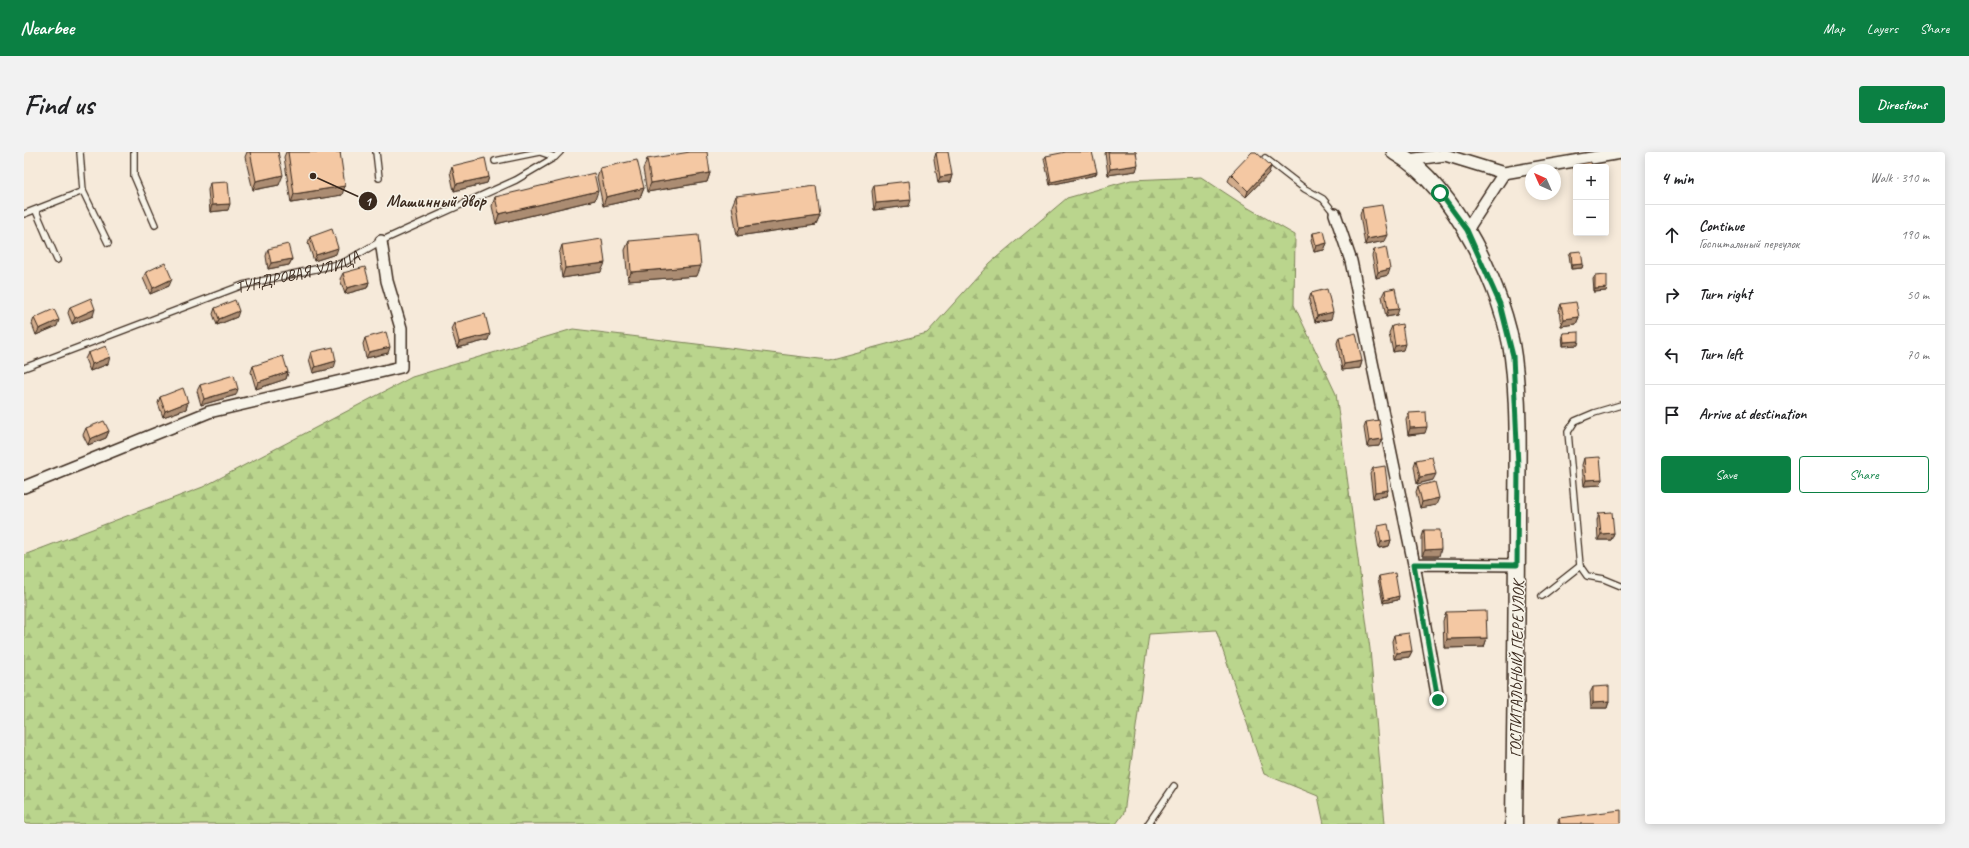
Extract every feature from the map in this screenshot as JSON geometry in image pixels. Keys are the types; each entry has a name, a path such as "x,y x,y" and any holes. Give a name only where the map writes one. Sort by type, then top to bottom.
{"main road":[{"name":"ГОСПИТАЛЬНЫЙ ПЕРЕУЛОК","path":"1402,156 1440,193 1467,230 1500,304 1513,356 1516,409 1517,565 1514,824"}],"street":[{"path":"1402,156 1446,154 1504,174 1621,153"},
{"path":"1467,230 1504,174"},
{"path":"1335,214 1352,261 1414,564 1438,700"},
{"path":"24,487 209,412 401,367 401,328 387,281 382,241"},
{"path":"1414,564 1517,565"}],"lane":[{"path":"80,152 83,191 108,243"},
{"path":"134,152 134,176 155,225"},
{"path":"376,152 379,178"},
{"path":"496,161 539,152 555,157"},
{"name":"ТУНДРОВАЯ УЛИЦА","path":"24,368 243,285 343,264 382,241 516,180 555,157 560,152"},
{"path":"1265,158 1305,190 1322,199 1335,214"},
{"path":"24,214 36,211 83,191"},
{"path":"36,211 57,260"},
{"path":"1621,405 1594,413 1575,421 1568,432 1580,566 1586,576 1604,579 1621,586"},
{"path":"1542,596 1580,566"},
{"path":"1148,824 1174,786"}],"green space":[{"path":"1201,177 1245,206 1295,235 1294,305 1336,394 1370,649 1385,824 1324,824 1318,796 1264,774 1216,630 1149,634 1124,813 1116,824 24,824 24,555 203,487 412,377 573,329 828,360 927,333 990,263 1067,198 1131,180"}],"building":[{"path":"250,152 278,152 283,175 256,181"},
{"path":"288,152 340,152 345,186 294,194"},
{"path":"690,152 707,152 710,173 651,183 647,159"},
{"path":"948,152 952,175 940,177 936,153"},
{"path":"1066,152 1092,152 1097,172 1051,182 1046,156"},
{"path":"1108,152 1136,152 1138,165 1110,169"},
{"path":"1252,152 1256,152 1271,166 1248,191 1231,174"},
{"path":"485,158 489,177 456,184 452,166"},
{"path":"637,160 644,188 606,197 600,168"},
{"path":"1591,162 1591,164 1580,164"},
{"path":"594,173 598,191 499,214 495,197"},
{"path":"909,181 911,200 876,203 874,185"},
{"path":"228,182 230,204 212,205 210,183"},
{"path":"816,186 820,216 740,227 736,196"},
{"path":"1382,205 1388,235 1367,239 1362,208"},
{"path":"332,229 338,248 316,255 310,237"},
{"path":"1324,231 1327,243 1316,246 1313,233"},
{"path":"698,235 701,266 631,272 629,241"},
{"path":"602,239 605,263 565,268 562,245"},
{"path":"288,244 292,259 271,263 268,249"},
{"path":"1386,247 1390,269 1378,272 1374,250"},
{"path":"1581,251 1583,264 1572,265 1571,252"},
{"path":"165,263 172,279 153,288 146,272"},
{"path":"365,267 369,282 347,288 343,273"},
{"path":"1607,275 1607,288 1595,289 1595,276"},
{"path":"1395,288 1399,309 1388,310 1385,290"},
{"path":"1327,289 1333,312 1317,316 1311,293"},
{"path":"91,298 95,309 75,318 70,307"},
{"path":"235,300 239,311 219,319 215,308"},
{"path":"1576,302 1579,317 1564,319 1561,304"},
{"path":"54,309 59,320 39,329 34,318"},
{"path":"485,314 490,334 459,342 454,323"},
{"path":"1402,324 1405,344 1395,346 1392,326"},
{"path":"386,332 390,347 369,352 365,338"},
{"path":"1579,332 1579,341 1564,342 1563,333"},
{"path":"1356,333 1362,361 1344,364 1339,337"},
{"path":"106,346 110,357 92,364 88,353"},
{"path":"333,347 336,361 315,367 311,352"},
{"path":"283,356 288,372 258,382 253,366"},
{"path":"234,375 238,389 204,399 200,385"},
{"path":"183,388 188,402 165,411 160,397"},
{"path":"1426,412 1427,427 1410,428 1409,413"},
{"path":"1379,420 1382,439 1369,441 1366,422"},
{"path":"104,421 109,431 90,439 86,428"},
{"path":"1432,457 1436,474 1420,477 1416,460"},
{"path":"1600,457 1602,479 1586,480 1584,458"},
{"path":"1385,466 1388,490 1375,492 1373,468"},
{"path":"1435,482 1439,498 1422,502 1418,486"},
{"path":"1612,512 1614,533 1601,534 1599,513"},
{"path":"1388,524 1391,540 1381,542 1378,526"},
{"path":"1424,530 1440,530 1441,549 1425,550"},
{"path":"1395,573 1399,596 1384,600 1379,576"},
{"path":"1486,611 1487,638 1447,639 1446,612"},
{"path":"1409,633 1412,651 1397,653 1394,635"},
{"path":"1609,686 1609,701 1593,702 1593,687"},
{"path":"1621,810 1621,824 1560,824 1559,818"}],"place":[{"name":"Машинный двор","path":"313,176"}],"route":[{"path":"1438,700 1414,564 1517,565 1518,466 1513,356 1500,304 1467,230 1440,193"}]}
